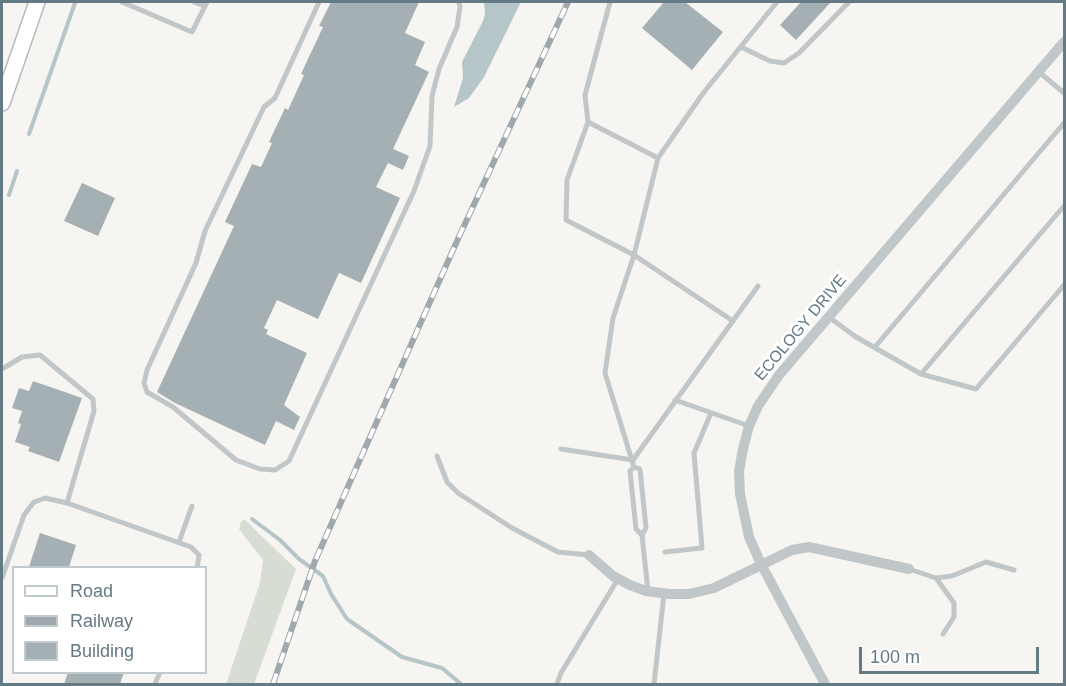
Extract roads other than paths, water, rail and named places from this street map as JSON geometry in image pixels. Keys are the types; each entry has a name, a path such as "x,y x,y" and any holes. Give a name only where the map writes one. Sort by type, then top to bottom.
{"street":[{"path":"2,103 36,2"},
{"name":"ECOLOGY DRIVE","path":"825,684 749,537 740,494 740,471 742,449 749,426 758,406 779,375 1065,42"},
{"path":"589,555 618,579 648,592 664,594 688,594 714,588 792,550 809,547 909,569"}],"lane":[{"path":"122,2 192,32 206,4 194,2"},
{"path":"319,2 275,98 264,107 205,231 196,263 147,370 144,382 147,392 173,407 236,460 260,469 275,470 289,461 414,191 430,146 432,96 439,69 457,27 459,2"},
{"path":"610,2 585,95 588,122 567,180 566,220 634,255 733,321"},
{"path":"634,467 605,373 614,318 634,255 658,158 704,92 777,2"},
{"path":"741,47 770,61 784,63 799,53 849,2"},
{"path":"1039,72 1065,93"},
{"path":"588,122 658,158"},
{"path":"875,347 1065,123"},
{"path":"921,374 1065,206"},
{"path":"830,318 856,337 921,374 976,388 1065,285"},
{"path":"633,460 758,286"},
{"path":"2,369 22,357 40,356 93,399 94,411 68,503"},
{"path":"675,400 749,426"},
{"path":"665,552 702,548 694,453 711,413"},
{"path":"561,449 633,460"},
{"path":"437,456 447,482 458,493 512,528 558,552 589,555"},
{"path":"634,467 630,471 636,529 642,535"},
{"path":"634,467 640,469 646,528 642,535 648,592"},
{"path":"2,578 24,515 34,502 45,498 68,503 191,546 199,555 197,566"},
{"path":"179,542 192,506"},
{"path":"909,569 936,578 952,576 986,562 1014,570"},
{"path":"936,578 954,603 954,617 943,634"},
{"path":"556,684 618,579"},
{"path":"654,684 664,594"}],"waterway":[{"path":"29,134 75,3"},
{"path":"9,195 17,171"},
{"path":"252,519 323,576 347,619 402,657 442,668 461,684"}],"railway":[{"path":"273,684 315,561 457,241 568,2"}]}
